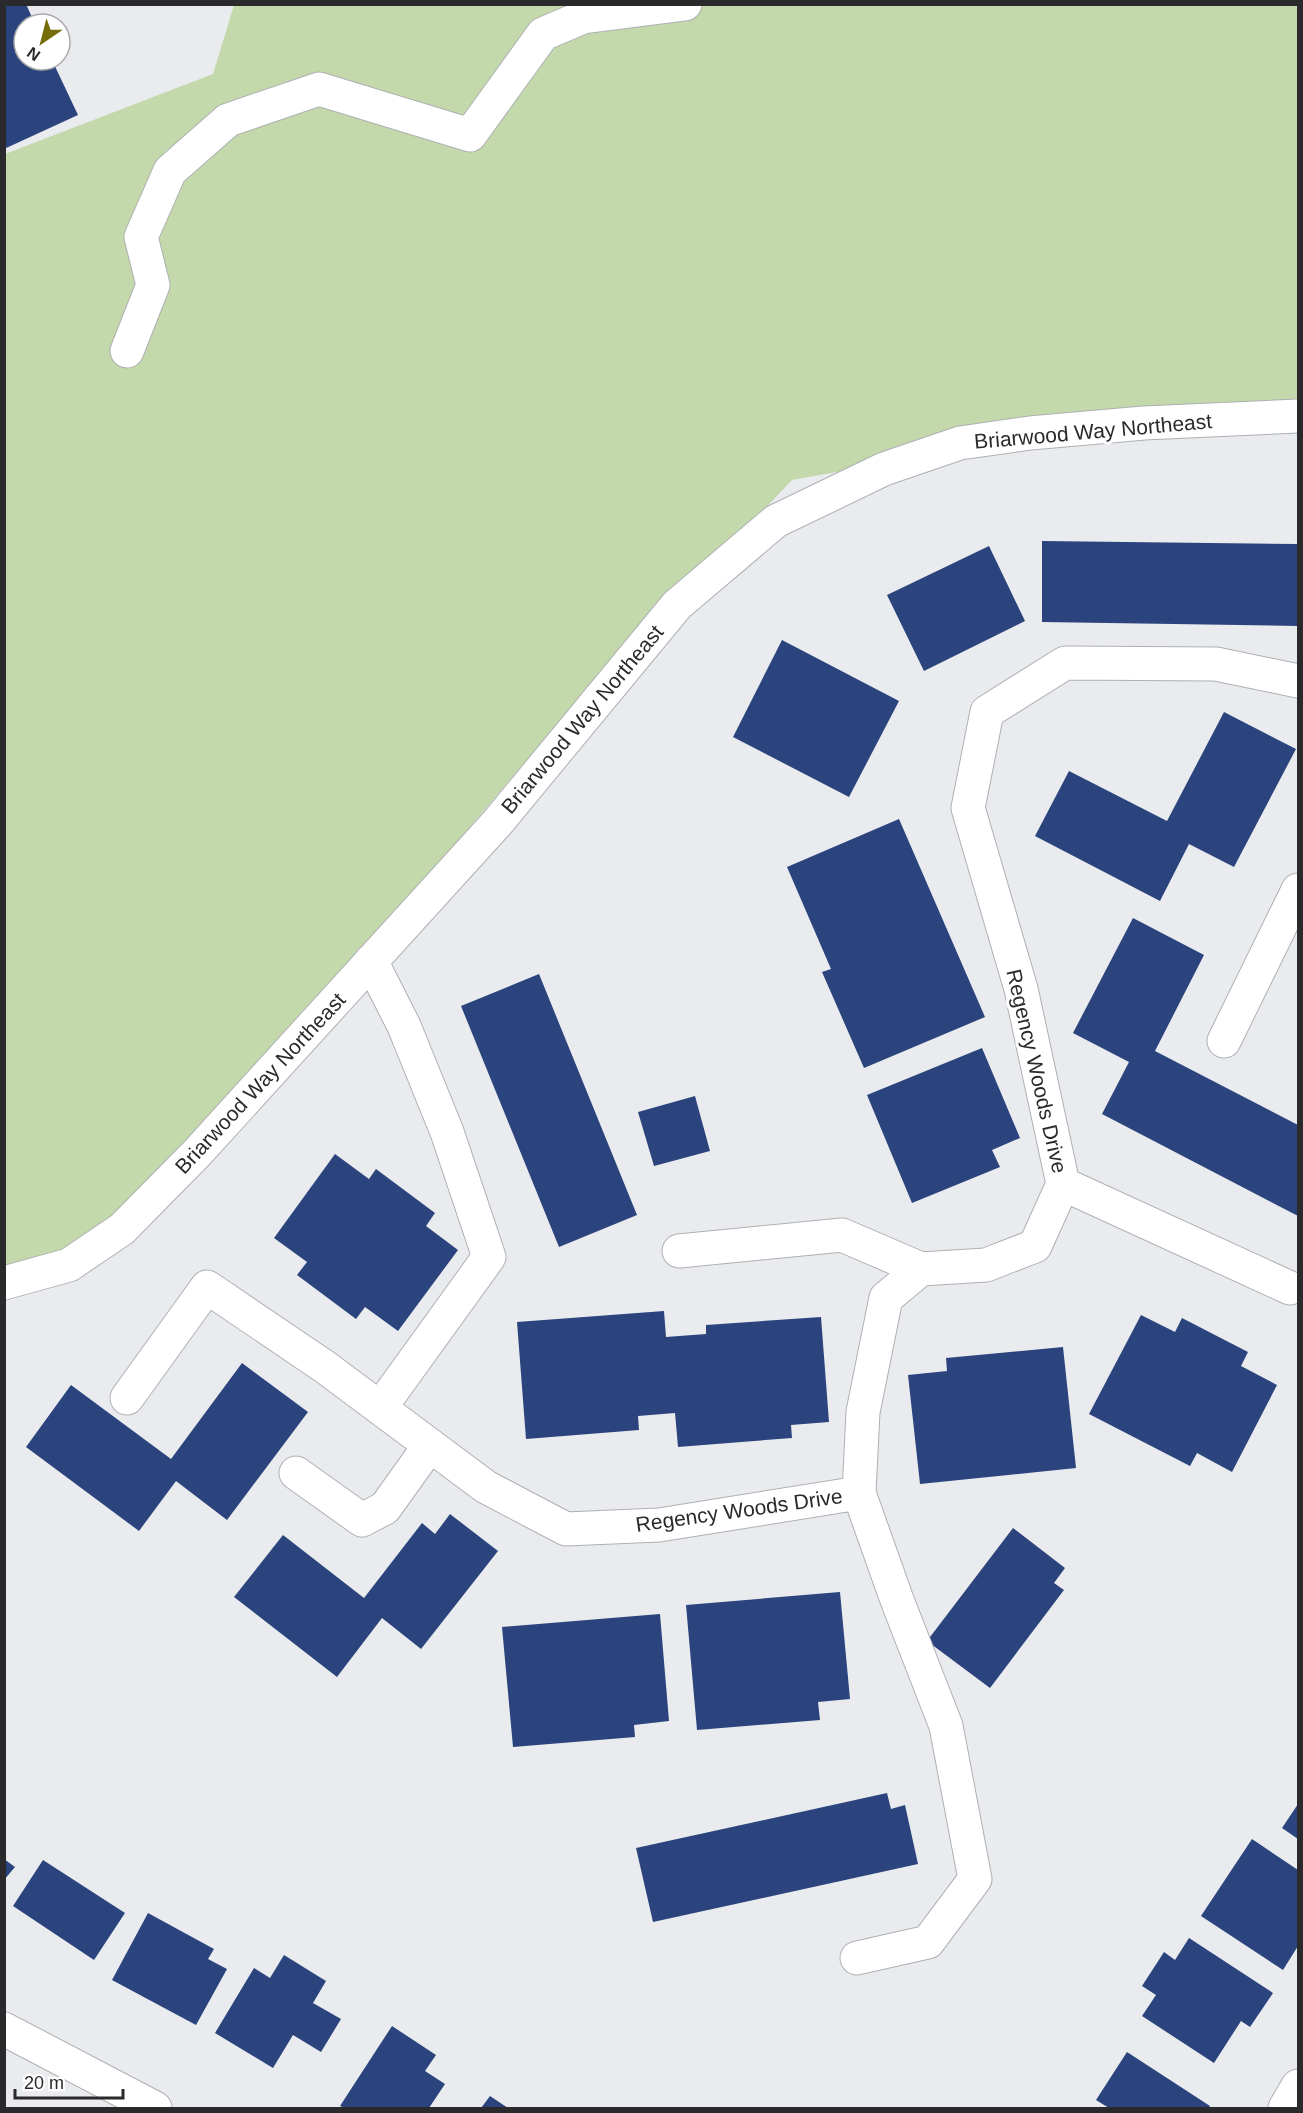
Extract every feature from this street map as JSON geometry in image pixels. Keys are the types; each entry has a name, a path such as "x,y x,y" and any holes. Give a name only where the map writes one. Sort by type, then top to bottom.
{"street":[{"path":"127,351 153,285 141,237 165,182 170,171 228,120 319,89 470,135 543,34 583,16 685,4"},
{"name":"Briarwood Way Northeast","path":"4,1283 69,1265 122,1228 197,1153 497,823 677,605 776,521 884,469 960,443 1030,433 1133,424 1299,416"},
{"name":"Regency Woods Drive","path":"127,1398 207,1287 326,1368 486,1487 566,1529 659,1525 859,1493 863,1412 886,1298 921,1269 986,1265 1035,1246 1063,1184 1021,989 968,808 987,712 1065,663 1216,664 1299,681"},
{"path":"1224,1041 1299,890"},
{"path":"371,962 404,1026 447,1132 489,1257 380,1407"},
{"path":"1063,1184 1290,1287"},
{"path":"679,1251 842,1235 921,1269"},
{"path":"296,1473 362,1520 385,1508 430,1445"},
{"path":"857,1958 928,1942 975,1879 946,1726 897,1600 859,1493"},
{"path":"4,2029 154,2109"},
{"path":"1285,2109 1299,2086"}],"green space":[{"path":"234,5 1298,5 1298,413 1046,435 792,480 526,761 106,1255 5,1273 5,154 213,74"}],"building":[{"path":"4,4 26,4 30,12 12,12 12,72 58,72 78,115 4,149"},
{"path":"1042,541 1298,544 1298,626 1042,622"},
{"path":"989,546 1025,621 924,671 887,595"},
{"path":"782,640 899,701 849,797 733,737"},
{"path":"1224,712 1296,749 1234,867 1189,844 1160,901 1035,836 1069,771 1167,821"},
{"path":"899,819 985,1017 864,1068 822,972 831,969 787,867"},
{"path":"1133,918 1204,955 1155,1051 1298,1125 1298,1216 1102,1114 1129,1062 1073,1033"},
{"path":"539,974 637,1215 559,1247 461,1006"},
{"path":"982,1048 1020,1138 992,1150 1000,1167 912,1203 867,1095"},
{"path":"695,1096 710,1151 654,1166 638,1112"},
{"path":"335,1154 369,1179 376,1169 435,1213 426,1226 458,1250 398,1331 365,1307 356,1319 297,1275 307,1262 274,1238"},
{"path":"664,1311 666,1337 706,1334 706,1325 821,1317 829,1422 791,1425 792,1438 678,1447 675,1413 638,1416 639,1430 526,1439 517,1322"},
{"path":"1141,1315 1175,1332 1182,1318 1248,1352 1241,1366 1277,1385 1232,1472 1197,1453 1190,1466 1089,1414"},
{"path":"1063,1347 1076,1468 920,1484 908,1375 947,1371 946,1358"},
{"path":"242,1363 308,1412 227,1520 176,1481 139,1531 26,1447 71,1385 171,1459"},
{"path":"450,1514 498,1551 421,1649 382,1618 337,1677 234,1597 283,1535 364,1598 422,1523 435,1534"},
{"path":"1013,1528 1065,1568 1054,1583 1064,1590 990,1688 927,1641"},
{"path":"840,1592 850,1699 818,1702 820,1720 697,1730 686,1605"},
{"path":"660,1614 669,1721 634,1725 635,1737 513,1747 502,1627"},
{"path":"887,1793 891,1809 905,1805 918,1864 653,1922 636,1848"},
{"path":"1298,1804 1298,1839 1282,1828"},
{"path":"1252,1839 1298,1870 1298,1946 1283,1970 1201,1916"},
{"path":"4,1859 15,1867 4,1880"},
{"path":"43,1860 125,1913 94,1960 13,1906"},
{"path":"148,1913 214,1949 208,1959 227,1969 196,2025 112,1980"},
{"path":"1189,1938 1273,1993 1250,2027 1241,2021 1214,2063 1142,2016 1156,1995 1142,1986 1164,1952 1175,1960"},
{"path":"284,1955 326,1981 313,2003 341,2019 321,2052 293,2035 273,2068 215,2033 254,1968 270,1978"},
{"path":"392,2026 436,2055 425,2071 445,2084 429,2108 345,2108 340,2106"},
{"path":"1127,2052 1210,2106 1209,2108 1109,2108 1096,2100"},
{"path":"490,2096 508,2108 481,2108"}]}
